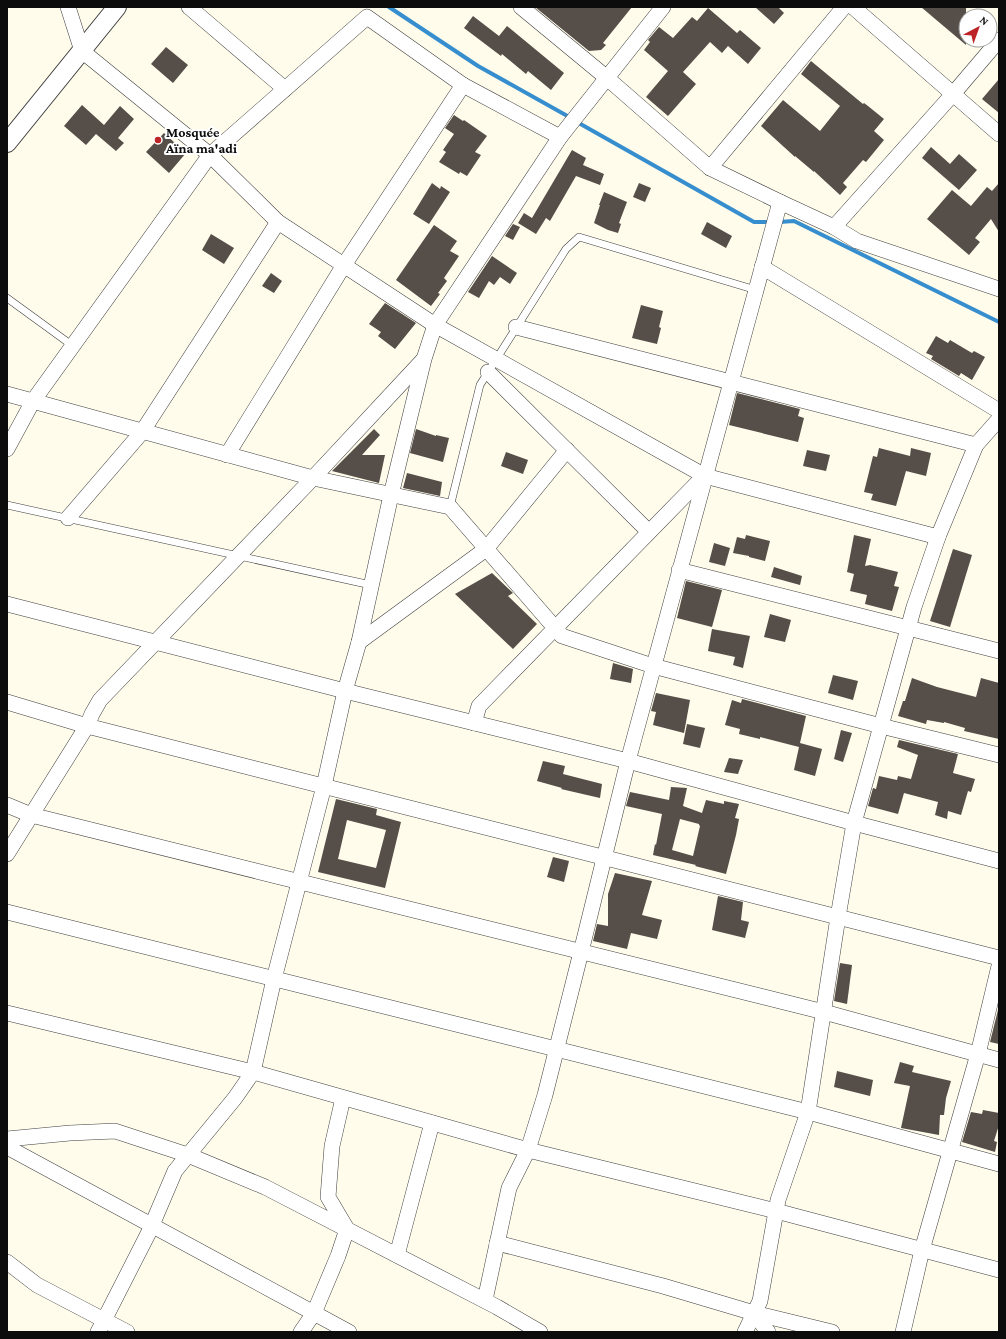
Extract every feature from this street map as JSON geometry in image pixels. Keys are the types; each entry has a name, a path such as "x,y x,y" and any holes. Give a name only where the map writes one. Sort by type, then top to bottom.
{"street":[{"path":"68,7 82,51 210,155 278,222 435,325 492,366 705,476 938,537"},
{"path":"7,143 117,7"},
{"path":"190,7 285,89"},
{"path":"521,7 607,78 710,168 776,215 834,227 857,241 999,289"},
{"path":"101,1326 152,1225 175,1171 235,1098 253,1072 274,979 324,786 345,691 358,642 391,495 424,359 435,325 560,137 663,7"},
{"path":"710,168 844,7"},
{"path":"853,7 999,134"},
{"path":"7,449 33,401 210,155 366,17 463,85 560,137"},
{"path":"834,227 953,94 999,40"},
{"path":"227,455 344,265 463,85"},
{"path":"485,1300 509,1188 528,1150 545,1095 628,761 776,215"},
{"path":"68,518 142,432 278,222"},
{"path":"762,267 999,411"},
{"path":"516,327 976,445"},
{"path":"7,854 87,726 100,700 313,478 424,359"},
{"path":"492,366 567,450 650,532"},
{"path":"7,394 313,478 450,507 562,636 653,666 881,726 999,755"},
{"path":"745,1332 760,1301 778,1200 808,1112 854,823 908,628 938,537 976,445 999,419"},
{"path":"358,642 486,549 567,450"},
{"path":"474,723 480,706 705,476"},
{"path":"679,570 999,651"},
{"path":"7,604 345,691 628,761 999,861"},
{"path":"7,702 87,726 999,958"},
{"path":"7,806 32,815 824,1012 999,1060"},
{"path":"7,912 808,1112 999,1164"},
{"path":"903,1332 922,1250 978,1054 999,966"},
{"path":"7,1013 253,1072 528,1150 776,1211 999,1270"},
{"path":"301,1332 314,1313 338,1256 347,1230 328,1197 332,1146 343,1098"},
{"path":"397,1255 432,1123"},
{"path":"7,1139 70,1133 115,1131 188,1155 265,1187 485,1300 540,1332"},
{"path":"7,1147 348,1332"},
{"path":"498,1243 663,1286 754,1313 832,1332"},
{"path":"7,1262 37,1285 101,1326 127,1332"},
{"path":"754,1313 768,1332"}],"lane":[{"path":"450,507 480,385 566,249 579,237 756,290"},
{"path":"7,298 73,346"},
{"path":"7,504 371,585"}],"building":[{"path":"535,7 632,7 603,43 606,45 601,50 589,51"},
{"path":"755,7 778,7 784,13 774,24"},
{"path":"921,7 966,7 958,8 958,38"},
{"path":"708,8 737,33 740,30 761,48 748,64 728,46 722,53 710,42 683,72 696,84 668,116 646,97 668,71 644,50 650,42 648,40 659,27 673,38 692,17 697,21"},
{"path":"473,16 499,36 507,26 564,73 551,90 528,71 526,74 502,54 501,56 464,28"},
{"path":"166,47 188,65 173,83 151,64"},
{"path":"811,61 863,104 864,103 884,119 874,131 884,140 866,162 863,160 843,183 847,187 840,195 761,126 783,100 820,131 840,106 801,74"},
{"path":"999,79 999,113 982,99"},
{"path":"82,105 104,125 120,106 134,119 118,138 124,143 116,151 96,134 86,145 64,126"},
{"path":"454,115 487,136 475,152 481,155 467,176 460,172 459,174 439,162 446,152 443,150 454,134 445,128"},
{"path":"164,133 186,153 169,173 146,152"},
{"path":"931,147 950,164 959,154 977,170 959,190 922,158"},
{"path":"572,150 586,158 583,165 604,174 600,185 576,176 550,221 546,218 536,234 518,223 524,213 532,218"},
{"path":"432,183 440,189 441,186 450,192 429,224 413,214"},
{"path":"639,183 651,188 645,202 633,197"},
{"path":"999,183 999,232 991,219 975,238 980,242 969,255 927,219 952,190 971,206 987,187 992,191"},
{"path":"604,192 627,202 619,223 621,224 618,233 594,223"},
{"path":"707,222 732,236 726,248 701,234"},
{"path":"513,224 520,227 513,240 505,236"},
{"path":"434,225 457,241 450,251 459,256 444,278 447,281 431,306 396,280"},
{"path":"211,234 234,248 224,264 202,250"},
{"path":"492,256 517,273 510,284 500,277 494,285 489,281 479,298 468,292"},
{"path":"271,273 282,281 274,293 262,286"},
{"path":"385,303 416,323 395,349 378,336 381,332 369,324"},
{"path":"641,305 663,311 657,344 632,338"},
{"path":"936,336 948,343 950,340 972,353 974,351 985,357 972,380 961,373 959,376 931,359 933,356 926,353"},
{"path":"737,393 800,409 798,416 804,418 798,442 729,425"},
{"path":"374,429 380,435 362,455 385,455 379,483 332,471"},
{"path":"416,429 436,436 449,438 443,462 410,453"},
{"path":"879,448 910,456 911,448 931,453 926,476 906,471 896,506 871,500 873,494 864,492 873,456 877,457"},
{"path":"807,450 830,455 826,471 803,466"},
{"path":"506,452 528,460 523,474 501,466"},
{"path":"407,473 442,482 440,496 403,488"},
{"path":"746,535 770,541 765,561 733,553 737,537 745,539"},
{"path":"854,535 871,539 865,566 870,565 898,572 894,586 899,587 892,611 865,604 867,595 850,591 854,574 847,572"},
{"path":"714,543 730,548 725,566 709,562"},
{"path":"953,549 972,555 950,627 930,621"},
{"path":"774,567 802,576 800,585 771,577"},
{"path":"492,573 513,593 508,596 537,624 513,649 455,594"},
{"path":"686,581 722,590 712,627 677,618"},
{"path":"770,614 791,620 785,642 764,637"},
{"path":"712,629 750,636 743,668 733,665 735,657 708,651"},
{"path":"613,663 633,669 631,683 610,679"},
{"path":"833,675 858,681 853,700 828,693"},
{"path":"912,678 937,687 976,697 981,678 999,683 999,739 964,731 965,728 944,722 927,720 926,724 898,716 903,701 905,701"},
{"path":"656,693 690,700 684,733 653,725 656,712 651,711"},
{"path":"742,699 806,716 800,743 822,749 815,776 794,770 799,747 760,737 760,739 739,734 740,729 725,725 732,700 741,703"},
{"path":"687,724 705,728 700,748 683,744"},
{"path":"841,730 852,733 843,762 834,759"},
{"path":"899,740 958,754 953,773 975,779 971,792 968,791 961,815 948,811 947,819 935,815 938,802 904,793 898,814 868,806 873,788 876,789 879,776 897,780 898,776 911,779 918,755 897,747"},
{"path":"729,758 743,760 738,774 724,772"},
{"path":"543,761 565,766 563,774 602,784 600,798 561,789 562,788 537,781"},
{"path":"671,787 687,788 683,806 702,813 706,800 724,804 724,801 739,804 735,818 739,819 726,874 653,855 662,814 626,806 630,792 669,800","holes":["680,819 699,824 700,826 693,856 672,850"]},
{"path":"336,799 377,809 376,815 401,822 385,888 318,872","holes":["347,820 386,830 376,868 338,859"]},
{"path":"553,857 569,861 564,882 547,877"},
{"path":"615,873 652,881 642,915 662,920 657,939 631,933 627,949 593,941 597,924 608,926 608,894"},
{"path":"718,896 743,902 741,920 749,922 745,938 712,930"},
{"path":"840,963 852,965 847,1004 834,1001"},
{"path":"999,1006 999,1044 990,1042"},
{"path":"900,1062 914,1066 912,1072 951,1081 946,1098 944,1115 940,1115 939,1135 901,1128 910,1086 894,1083"},
{"path":"837,1071 873,1080 870,1096 834,1087"},
{"path":"983,1110 999,1113 999,1125 994,1141 997,1142 995,1152 962,1142 971,1112 982,1114"}],"waterway":[{"path":"389,7 478,66 571,118"},
{"path":"577,122 754,222 772,222"},
{"path":"779,222 794,221 999,322"}],"place":[{"name":"Mosquée Aïna ma'adi","path":"158,140"}]}
